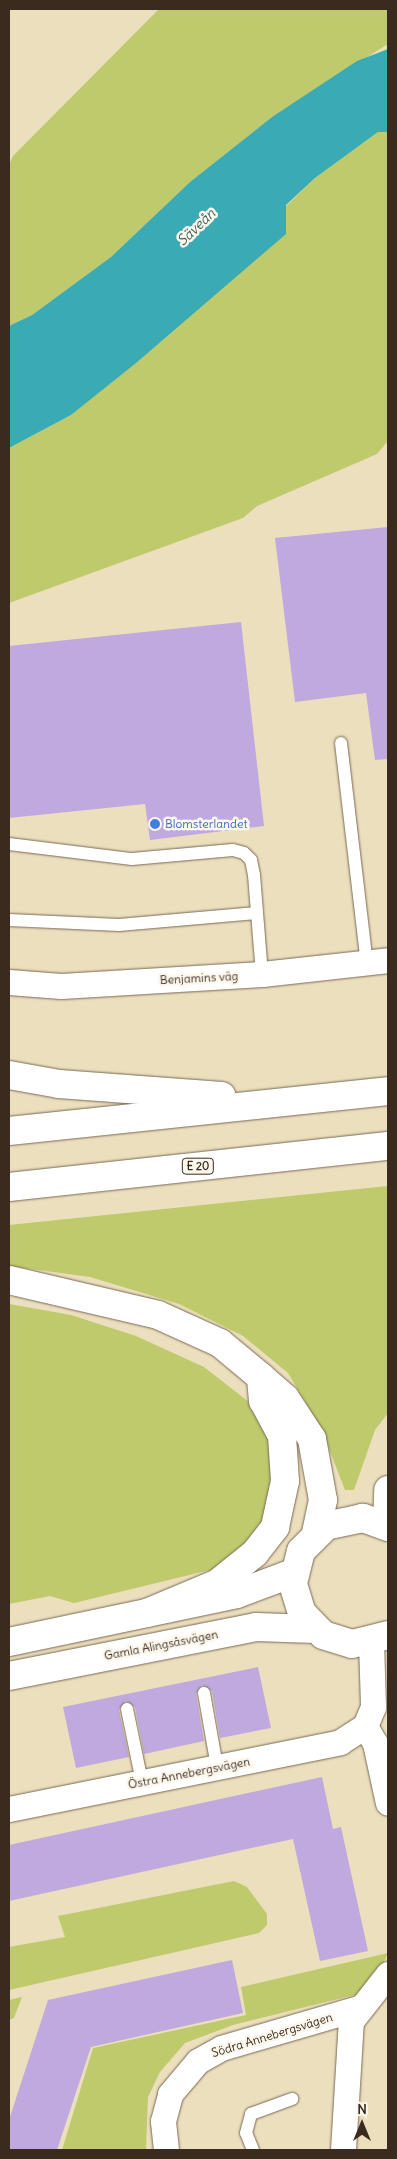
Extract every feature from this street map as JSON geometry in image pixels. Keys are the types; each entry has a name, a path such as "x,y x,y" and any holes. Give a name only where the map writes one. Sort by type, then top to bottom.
{"main road":[{"path":"9,1076 59,1084 294,1101"},
{"path":"9,1131 388,1091"},
{"name":"E 20","path":"9,1187 388,1146"},
{"path":"9,1280 158,1315 220,1343 285,1398 312,1439 323,1500 316,1532 301,1551 294,1573 297,1604 315,1629 342,1642 380,1638"},
{"path":"148,1613 218,1583 255,1553 275,1527 286,1481 282,1436 263,1401 261,1377"},
{"path":"316,1532 350,1518 388,1526 388,1490"},
{"path":"9,1642 237,1594 294,1573"},
{"name":"Gamla Alingsåsvägen","path":"9,1676 256,1627 315,1629"}],"street":[{"name":"Benjamins väg","path":"9,982 61,986 262,974 377,962"},
{"path":"380,1638 373,1707 365,1726 375,1743 388,1803"},
{"name":"Östra Annebergsvägen","path":"9,1809 340,1742 365,1726"},
{"path":"343,2150 348,2033 359,2008 388,1974"},
{"name":"Södra Annebergsvägen","path":"166,2150 163,2121 170,2094 198,2061 221,2048 359,2008"}],"lane":[{"path":"341,743 377,962"},
{"path":"9,844 132,859 233,850 251,860 262,974"},
{"path":"9,920 119,925 256,913"},
{"path":"204,1693 218,1767"},
{"path":"127,1709 142,1782"},
{"path":"253,2150 246,2132 251,2114 292,2099"}],"green space":[{"path":"159,9 388,9 388,44 272,117 190,182 111,257 32,315 9,326 9,165 13,156"},
{"path":"378,132 388,132 388,441 377,454 257,506 243,518 9,603 9,448 71,415 315,178"},
{"path":"388,1186 388,1413 375,1430 354,1490 345,1490 321,1428 288,1373 243,1336 179,1304 90,1277 9,1266 9,1225"},
{"path":"9,1304 71,1315 136,1336 204,1367 263,1413 275,1458 274,1504 240,1551 214,1569 74,1603 50,1596 9,1604"},
{"path":"234,1881 247,1887 267,1914 267,1925 259,1933 9,1990 9,1947 65,1937 58,1916"},
{"path":"388,1953 378,1975 358,1994 233,2025 185,2043 160,2072 148,2097 146,2150 62,2150 93,2048 246,2015 241,1987"},
{"path":"22,1997 14,2018 9,2020 9,2000"}],"water":[{"name":"Säveån","path":"388,49 388,132 378,132 315,178 286,205 286,234 136,363 71,415 9,448 9,326 32,315 111,257 190,182 272,117 357,61"}],"building":[{"path":"388,527 388,759 375,760 366,693 295,702 275,538"},
{"path":"241,622 264,826 150,840 145,804 9,818 9,646"},
{"path":"258,1667 271,1728 220,1738 212,1691 202,1685 196,1694 204,1741 144,1754 135,1707 126,1701 119,1710 129,1757 76,1768 63,1707"},
{"path":"322,1777 333,1829 341,1827 368,1951 320,1961 293,1839 9,1901 9,1845"},
{"path":"232,1960 243,2013 91,2047 57,2150 9,2150 9,2120 48,2000"}],"place":[{"name":"Blomsterlandet","path":"155,824"}]}
